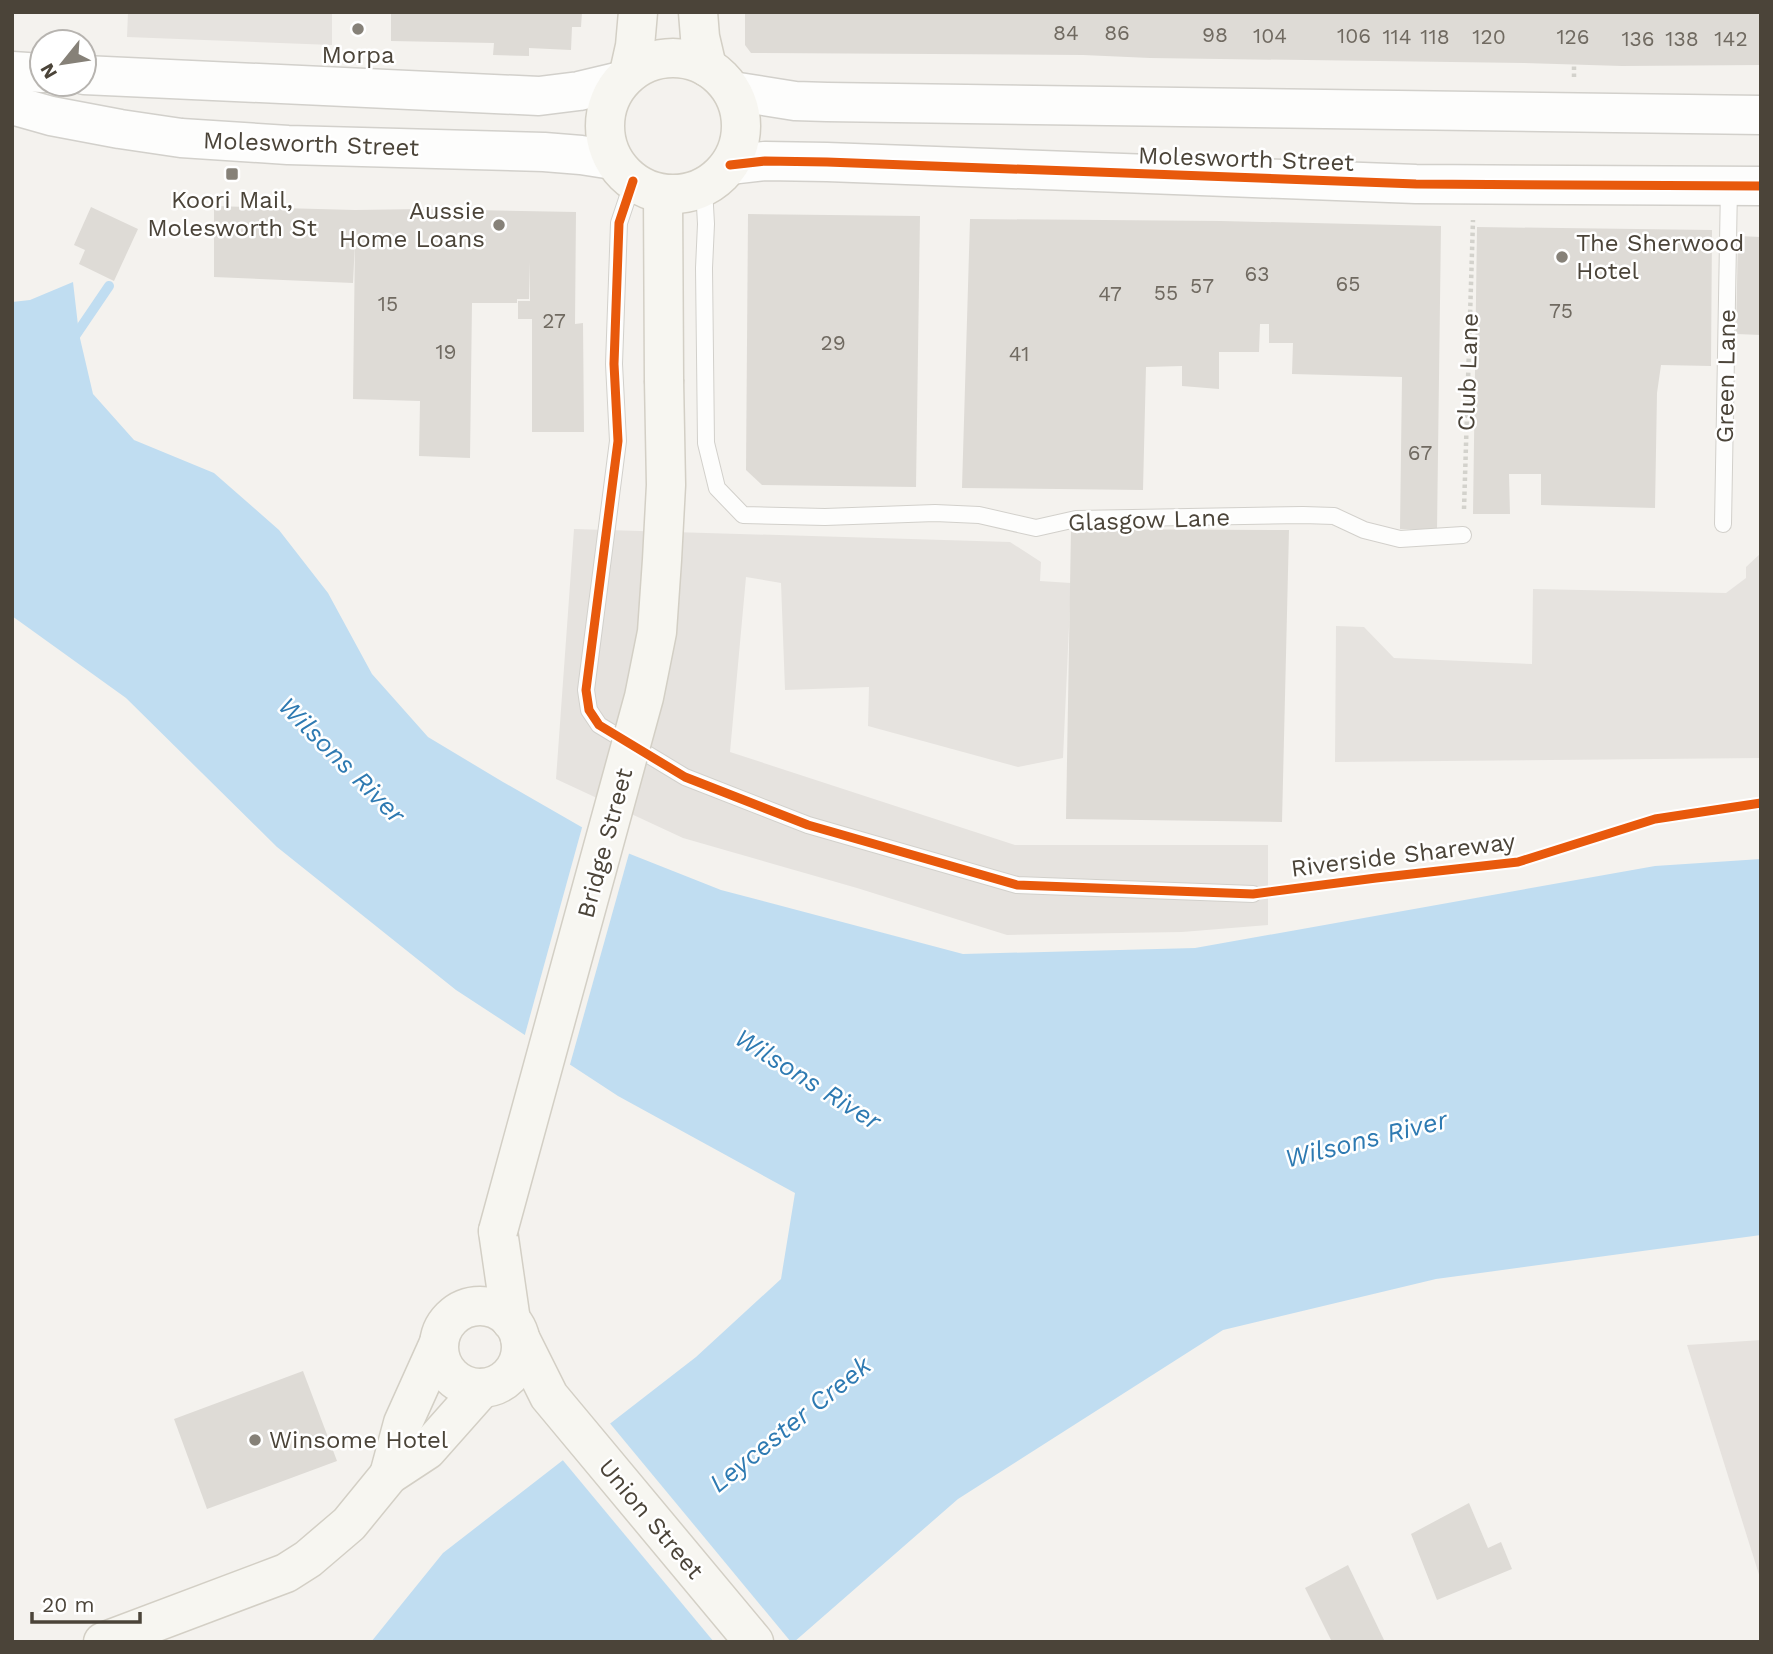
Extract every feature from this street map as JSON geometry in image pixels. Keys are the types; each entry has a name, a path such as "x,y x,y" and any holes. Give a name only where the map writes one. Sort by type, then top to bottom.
{"main road":[{"path":"638,12 635,46 625,77 610,99 604,120 606,141 636,179 676,195 717,176 738,147 741,128 739,108 719,79 701,37 698,12"},
{"path":"625,77 645,63 662,58 685,58 719,79"},
{"name":"Bridge Street","path":"460,1312 498,1231 644,698 657,632 666,485 664,380 636,179"},
{"name":"Bridge Street","path":"498,1231 516,1330"},
{"path":"103,1642 286,1573 308,1559 349,1524 389,1475 427,1450 492,1385 512,1373 521,1350 516,1330 503,1314 493,1309 471,1308 450,1319 403,1423 389,1475"},
{"name":"Union Street","path":"516,1330 549,1396 754,1642"},
{"path":"439,1343 440,1355 451,1376 470,1387 492,1385 549,1396"}],"street":[{"path":"98,76 539,96 579,91 625,77"},
{"name":"Molesworth Street","path":"719,79 795,101 841,103 1761,116"},
{"name":"Molesworth Street","path":"12,105 120,130 181,138 288,145 581,155 636,179"},
{"name":"Molesworth Street","path":"717,176 765,161 790,161 1416,184 1745,186"}],"lane":[{"name":"Glasgow Lane","path":"717,176 706,224 704,268 706,443 717,488 743,515 825,517 934,513 979,515 1036,528 1076,519 1303,515 1334,516 1364,530 1400,539 1463,535"},
{"path":"636,179 619,223 614,365 618,441 586,690 589,710 599,725 685,777 808,825 1017,885 1254,894"},
{"name":"Green Lane","path":"1723,524 1745,186"}],"shaded area":[{"path":"128,12 332,12 332,45 127,37"},
{"path":"574,529 1010,542 1041,562 1040,581 1071,583 1063,758 1018,767 868,726 869,687 785,690 781,583 746,577 730,752 1015,845 1268,845 1268,925 1182,932 1007,935 683,838 556,779"},
{"path":"1761,553 1761,758 1335,762 1336,626 1364,627 1394,658 1532,664 1533,589 1726,593 1746,578 1746,567"},
{"path":"1761,1340 1761,1581 1687,1345"}],"water":[{"path":"73,282 79,334 93,394 134,440 214,473 279,530 328,593 372,674 428,737 625,852 721,890 963,954 1195,948 1655,866 1761,859 1761,1235 1436,1279 1223,1330 958,1499 794,1642 371,1642 443,1553 696,1357 781,1279 795,1193 618,1096 456,990 277,847 126,698 12,616 12,302 30,300"}],"pier":[{"path":"583,824 630,850 569,1068 524,1038"},
{"path":"608,1421 791,1642 714,1642 561,1458"}],"building":[{"path":"391,12 582,12 581,27 572,27 571,50 529,48 529,56 493,55 494,43 391,41"},
{"path":"745,12 1761,12 1761,65 1622,66 1083,55 751,53 745,45"},
{"path":"214,206 576,212 575,324 583,323 584,432 532,432 532,319 518,319 518,301 530,301 530,262 529,299 517,299 517,303 472,303 470,458 419,456 420,401 353,399 355,242 353,283 214,277"},
{"path":"91,207 138,229 114,281 79,264 85,250 74,245"},
{"path":"748,214 920,216 916,487 762,485 746,470"},
{"path":"970,219 1441,226 1437,530 1400,529 1402,377 1292,374 1293,343 1269,343 1269,324 1260,324 1259,352 1219,352 1219,389 1182,386 1182,366 1146,367 1143,490 962,488"},
{"path":"1477,227 1712,230 1711,366 1661,365 1657,393 1655,508 1541,505 1541,474 1509,474 1510,514 1473,514"},
{"path":"1738,236 1761,237 1761,335 1736,334"},
{"path":"1071,529 1289,530 1282,822 1066,819"},
{"name":"Winsome Hotel","path":"303,1371 337,1461 207,1509 174,1419"},
{"path":"1469,1503 1488,1548 1501,1542 1512,1569 1437,1600 1411,1534"},
{"path":"1348,1565 1385,1642 1332,1642 1305,1588"}],"waterway":[{"path":"71,342 109,286"}],"cycle path":[{"path":"730,165 765,161 827,162 1416,184 1761,186"},
{"name":"Riverside Shareway","path":"633,181 619,223 614,364 618,441 586,690 589,710 599,725 685,777 808,825 1017,885 1253,894 1518,862 1655,819 1761,803"}],"place":[{"name":"Morpa","path":"358,29"},
{"name":"Koori Mail, Molesworth St","path":"232,174"},
{"name":"Aussie Home Loans","path":"499,225"},
{"name":"The Sherwood Hotel","path":"1562,257"},
{"name":"Winsome Hotel","path":"255,1440"}],"water label":[{"name":"Wilsons River","path":"342,760"},
{"name":"Wilsons River","path":"808,1079"},
{"name":"Wilsons River","path":"1366,1139"},
{"name":"Leycester Creek","path":"790,1424"}]}
